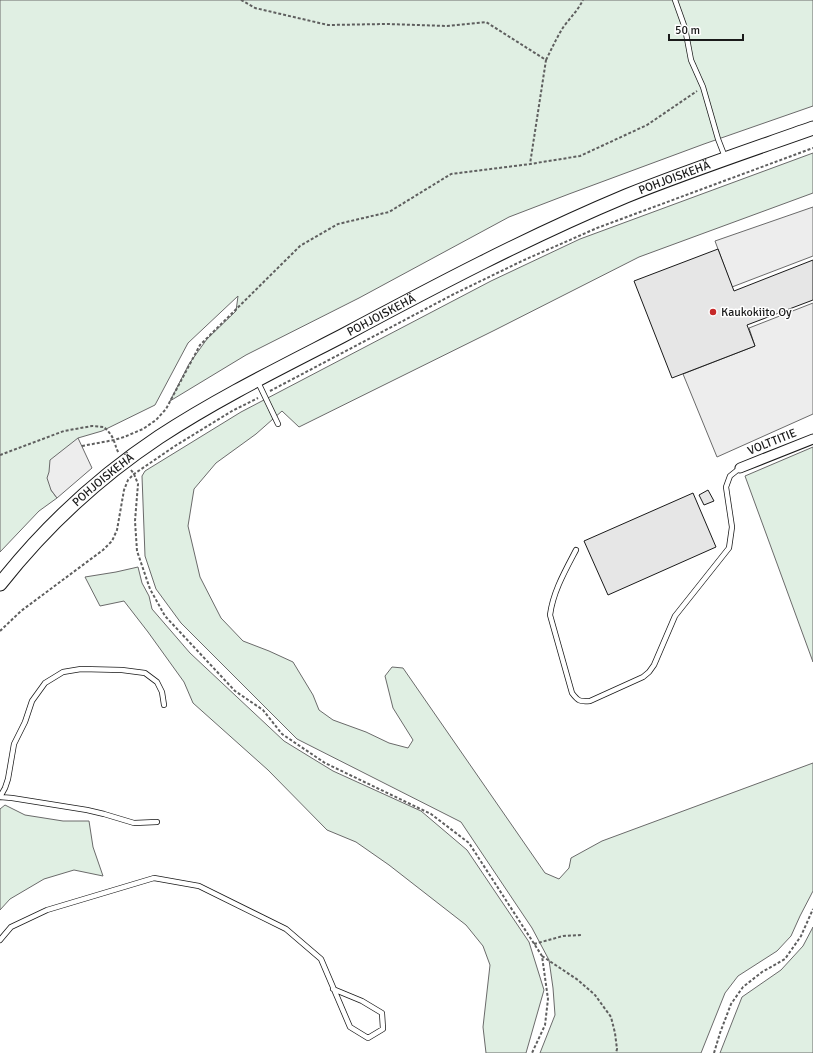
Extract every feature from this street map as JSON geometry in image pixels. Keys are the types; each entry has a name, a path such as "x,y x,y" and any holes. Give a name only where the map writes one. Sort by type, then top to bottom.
{"main road":[{"name":"POHJOISKEHÄ","path":"0,584 20,558 71,507 105,476 165,433 198,413 257,380 510,248 627,196 813,128"}],"street":[{"name":"VOLTTITIE","path":"740,468 813,439"}],"lane":[{"path":"676,0 691,60 703,86 718,139 726,159"},
{"path":"257,380 278,424"},
{"path":"576,550 563,574 551,605 550,615 572,693 577,700 583,702 590,701 643,677 649,672 659,655 675,616 729,548 732,527 726,487 730,476 740,468"},
{"path":"157,822 134,823 87,810 0,797 8,779 14,744 25,722 32,701 45,683 63,672 81,668 145,673 157,682 162,692 164,704"},
{"path":"0,940 10,927 47,910 154,878 199,886 286,929 321,959 333,989 350,1027 368,1038 383,1029 382,1013 362,1001 333,989"}],"path":[{"path":"241,0 255,8 328,25 387,24 447,26 486,22 546,60"},
{"path":"530,164 546,60 555,41 583,0"},
{"path":"82,446 114,440 143,429 156,420 166,409 200,345 300,246 338,224 389,212 451,174 580,156 647,125 703,86"},
{"path":"0,631 21,611 103,550 112,541 117,530 124,490 128,480 134,474 175,446 232,411 454,294 536,255 596,228 813,148"},
{"path":"0,455 64,431 92,426 104,427 114,440"},
{"path":"134,474 138,484 135,521 137,551 150,589 165,616 235,691 262,710 282,734 325,763 431,814 469,843 542,956 578,980 595,995 610,1017 615,1033 616,1053"},
{"path":"714,1053 731,1004 743,987 762,972 785,959 801,936 813,909"},
{"path":"534,944 563,936 581,935"},
{"path":"532,1053 545,1025 548,999 542,956"}],"green space":[{"path":"0,0 813,0 813,106 704,144 509,217 359,298 246,355 170,401 189,364 207,339 236,311 238,296 188,343 155,405 102,431 78,438 51,490 57,498 39,511 0,552"},
{"path":"813,153 813,193 639,257 299,427 282,411 256,434 216,463 194,489 188,526 200,577 221,618 243,641 293,662 313,695 319,710 333,720 366,732 389,743 408,748 413,740 393,708 385,676 392,667 403,668 545,873 559,879 569,868 571,858 602,841 813,763 813,891 791,936 777,951 738,976 725,993 701,1053 540,1053 555,1015 549,960 532,928 461,822 297,739 181,623 156,589 145,556 142,476 145,471 241,412 491,281 580,239"},
{"path":"813,447 813,662 745,476"},
{"path":"138,567 142,583 149,596 152,609 190,653 284,741 333,771 421,811 467,850 529,942 544,990 526,1053 486,1053 483,1027 490,965 483,946 466,925 389,865 356,842 327,830 268,770 193,703 184,682 124,601 100,606 85,577"},
{"path":"5,805 25,815 63,821 89,821 93,847 103,876 74,870 44,879 10,899 0,910 0,809"},
{"path":"813,927 813,1053 720,1053 742,997 781,970 803,946"}],"shaded area":[{"path":"813,207 813,256 732,287 715,241"},
{"path":"813,303 813,414 717,457 683,374 755,346 749,328"},
{"path":"78,438 92,468 57,498 51,490 47,478 50,460"}],"building":[{"name":"Kaukokiito Oy","path":"718,249 734,291 813,260 813,300 747,325 755,346 672,378 634,281"},
{"path":"708,490 714,501 704,505 699,495"},
{"path":"693,493 716,547 608,595 584,541"}],"place":[{"name":"Kaukokiito Oy","path":"713,312"}]}
